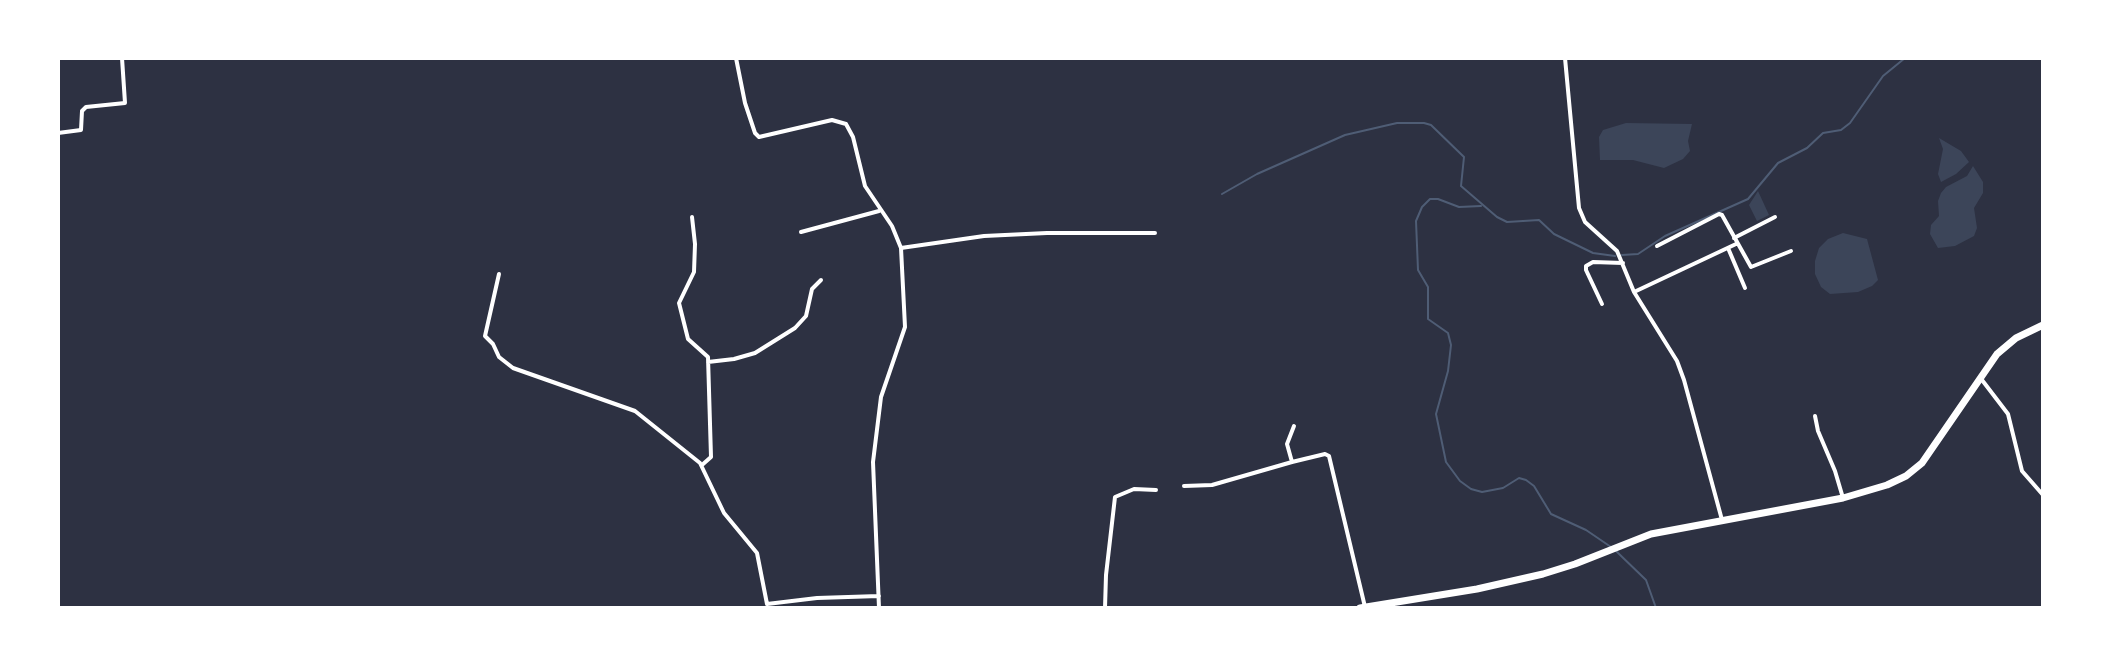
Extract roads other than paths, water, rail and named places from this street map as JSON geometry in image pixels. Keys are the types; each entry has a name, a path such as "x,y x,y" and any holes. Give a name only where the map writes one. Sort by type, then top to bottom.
{"highway":[{"path":"1363,608 1477,589 1543,574 1651,534 1843,498 1887,485 1906,476 1922,463 2006,345 2043,325"}],"street":[{"path":"58,133 81,130 82,111 86,107 125,103 122,58"},
{"path":"736,58 745,103 757,135 767,137 832,120 842,121 851,131 865,186 896,233 901,248 905,327 881,397 873,462 879,608"},
{"path":"1565,58 1579,208 1585,222 1616,250 1634,292 1674,356 1684,380 1722,520"},
{"path":"801,232 881,211"},
{"path":"1657,246 1719,214 1749,266"},
{"path":"692,217 694,272 679,303 688,339 707,355 708,362 711,457 702,465"},
{"path":"1634,292 1728,248 1775,217"},
{"path":"901,248 1015,234 1155,233"},
{"path":"1728,248 1745,288"},
{"path":"1740,272 1791,251"},
{"path":"1602,304 1586,266 1593,262 1623,263"},
{"path":"499,274 485,337 505,363 635,411 702,465 724,513 757,553 767,604 817,598 879,596"},
{"path":"708,362 755,353 795,328 806,316 812,289 821,280"},
{"path":"1980,378 2008,414 2022,471 2043,495"},
{"path":"1815,416 1843,498"},
{"path":"1292,462 1287,444 1294,426"},
{"path":"1184,486 1212,485 1292,462 1325,454 1329,456 1349,533 1363,608"},
{"path":"1105,608 1112,519 1117,495 1134,489 1156,490"}],"waterway":[{"path":"1622,255 1638,254 1665,236 1748,199 1778,163 1807,148 1823,133 1841,130 1850,123 1883,76 1905,58"},
{"path":"1222,194 1257,174 1345,135 1397,123 1424,123 1431,125 1464,157 1461,186 1497,217 1507,222 1539,220 1554,234 1593,253 1615,256"},
{"path":"1481,206 1459,207 1430,199 1422,207 1416,221 1418,270 1428,287 1428,319 1448,333 1451,345 1448,371 1436,414 1446,462 1460,481 1482,492 1503,488 1519,478 1526,480 1534,486 1551,514 1586,530 1611,547"},
{"path":"1616,551 1646,580 1656,608"}]}
